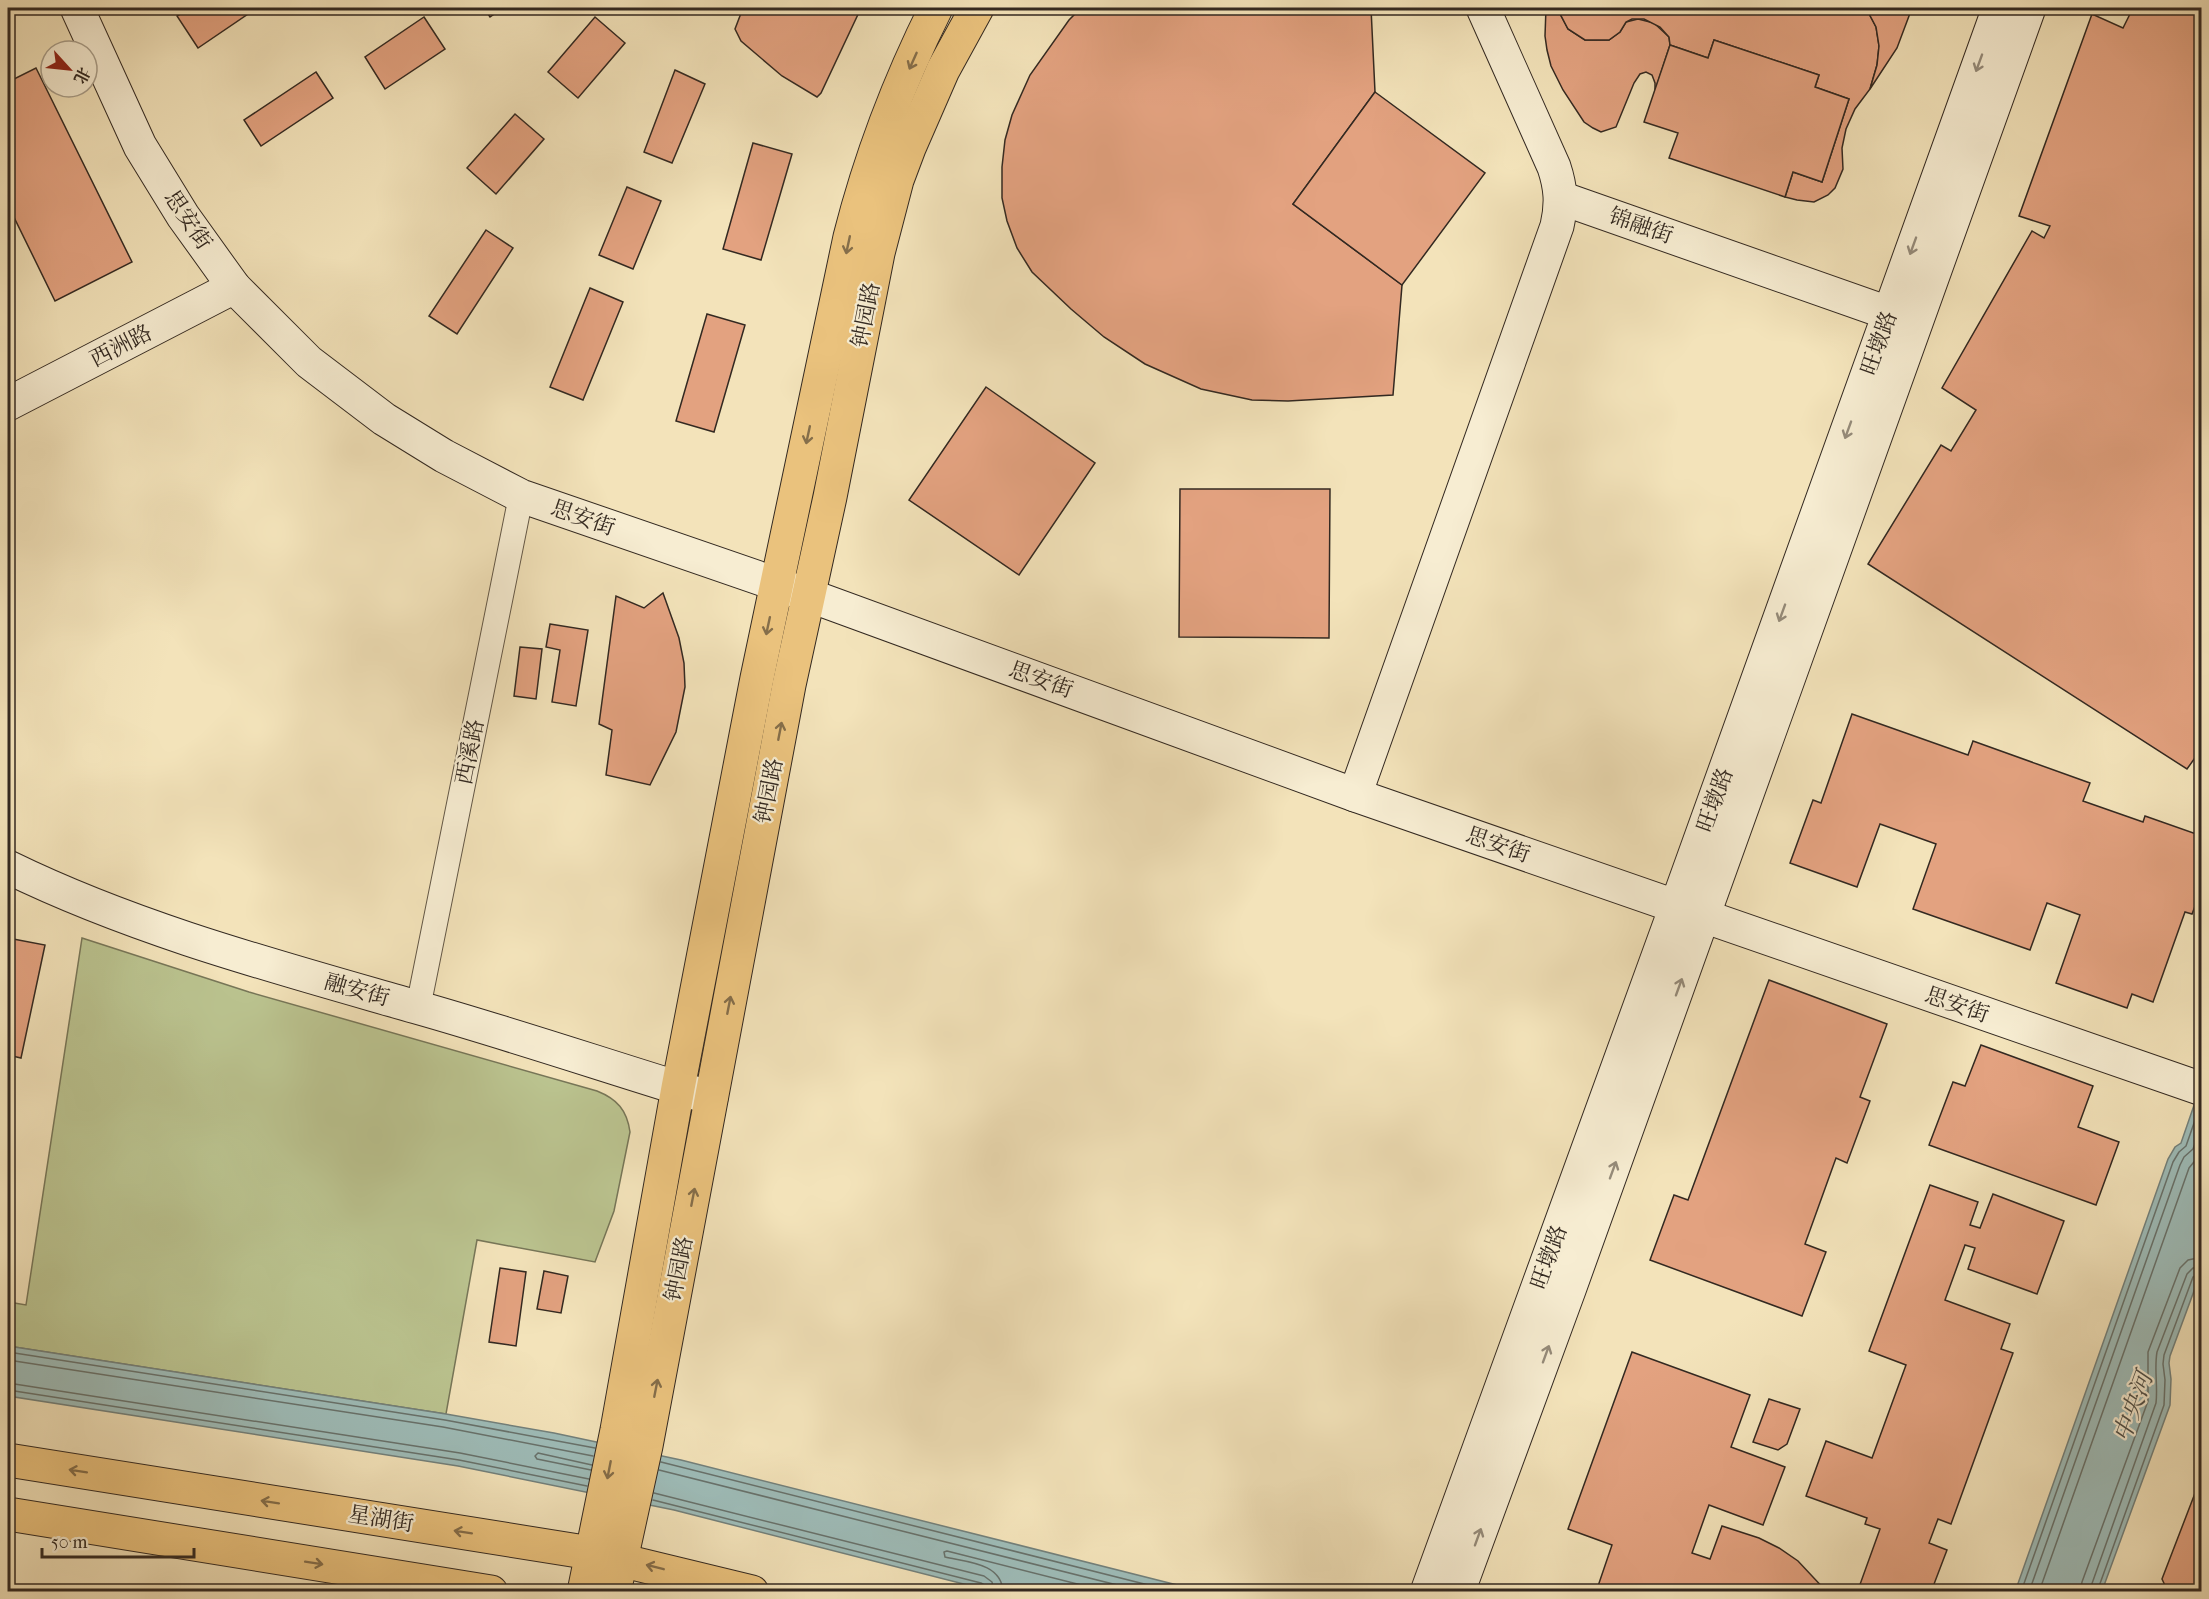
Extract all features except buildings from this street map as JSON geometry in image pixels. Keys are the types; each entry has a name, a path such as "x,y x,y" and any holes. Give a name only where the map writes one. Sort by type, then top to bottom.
{"main road":[{"name":"钟园路","path":"617,1509 617,1430 678,1088 777,585 858,205 894,101 936,8"},
{"name":"钟园路","path":"584,1592 606,1556 617,1509 646,1446 789,685 878,253 897,180 923,112 977,8"},
{"name":"星湖街","path":"8,1460 606,1556 752,1592"},
{"path":"8,1514 491,1592"},
{"name":"钟园路","path":"606,1556 614,1592"}],"street":[{"name":"思安街","path":"77,8 140,146 183,216 234,287 309,362 384,419 444,456 521,496 808,595 1355,795 2197,1087"},
{"path":"1355,795 1557,226 1561,198 1554,167 1483,8"},
{"name":"旺墩路","path":"1903,318 1999,8"},
{"name":"旺墩路","path":"1458,1592 1690,912 1903,318 2029,8"},
{"name":"锦融街","path":"1561,198 1903,318"},
{"name":"西洲路","path":"8,404 234,287"},
{"name":"西溪路","path":"418,1008 521,496"},
{"name":"融安街","path":"8,867 127,917 243,958 418,1008 711,1098"},
{"name":"旺墩路","path":"1427,1592 1690,912"}],"green space":[{"path":"82,938 249,992 597,1091 610,1098 624,1111 630,1132 614,1211 595,1262 477,1240 446,1414 8,1346 8,1302 26,1305"}],"water":[{"name":"中央河","path":"2201,1085 2201,1272 2170,1356 2170,1405 2102,1591 2015,1592 2168,1159 2175,1147 2181,1143"},
{"path":"8,1346 554,1433 681,1460 1201,1591 991,1591 674,1510 458,1466 8,1396"}]}
